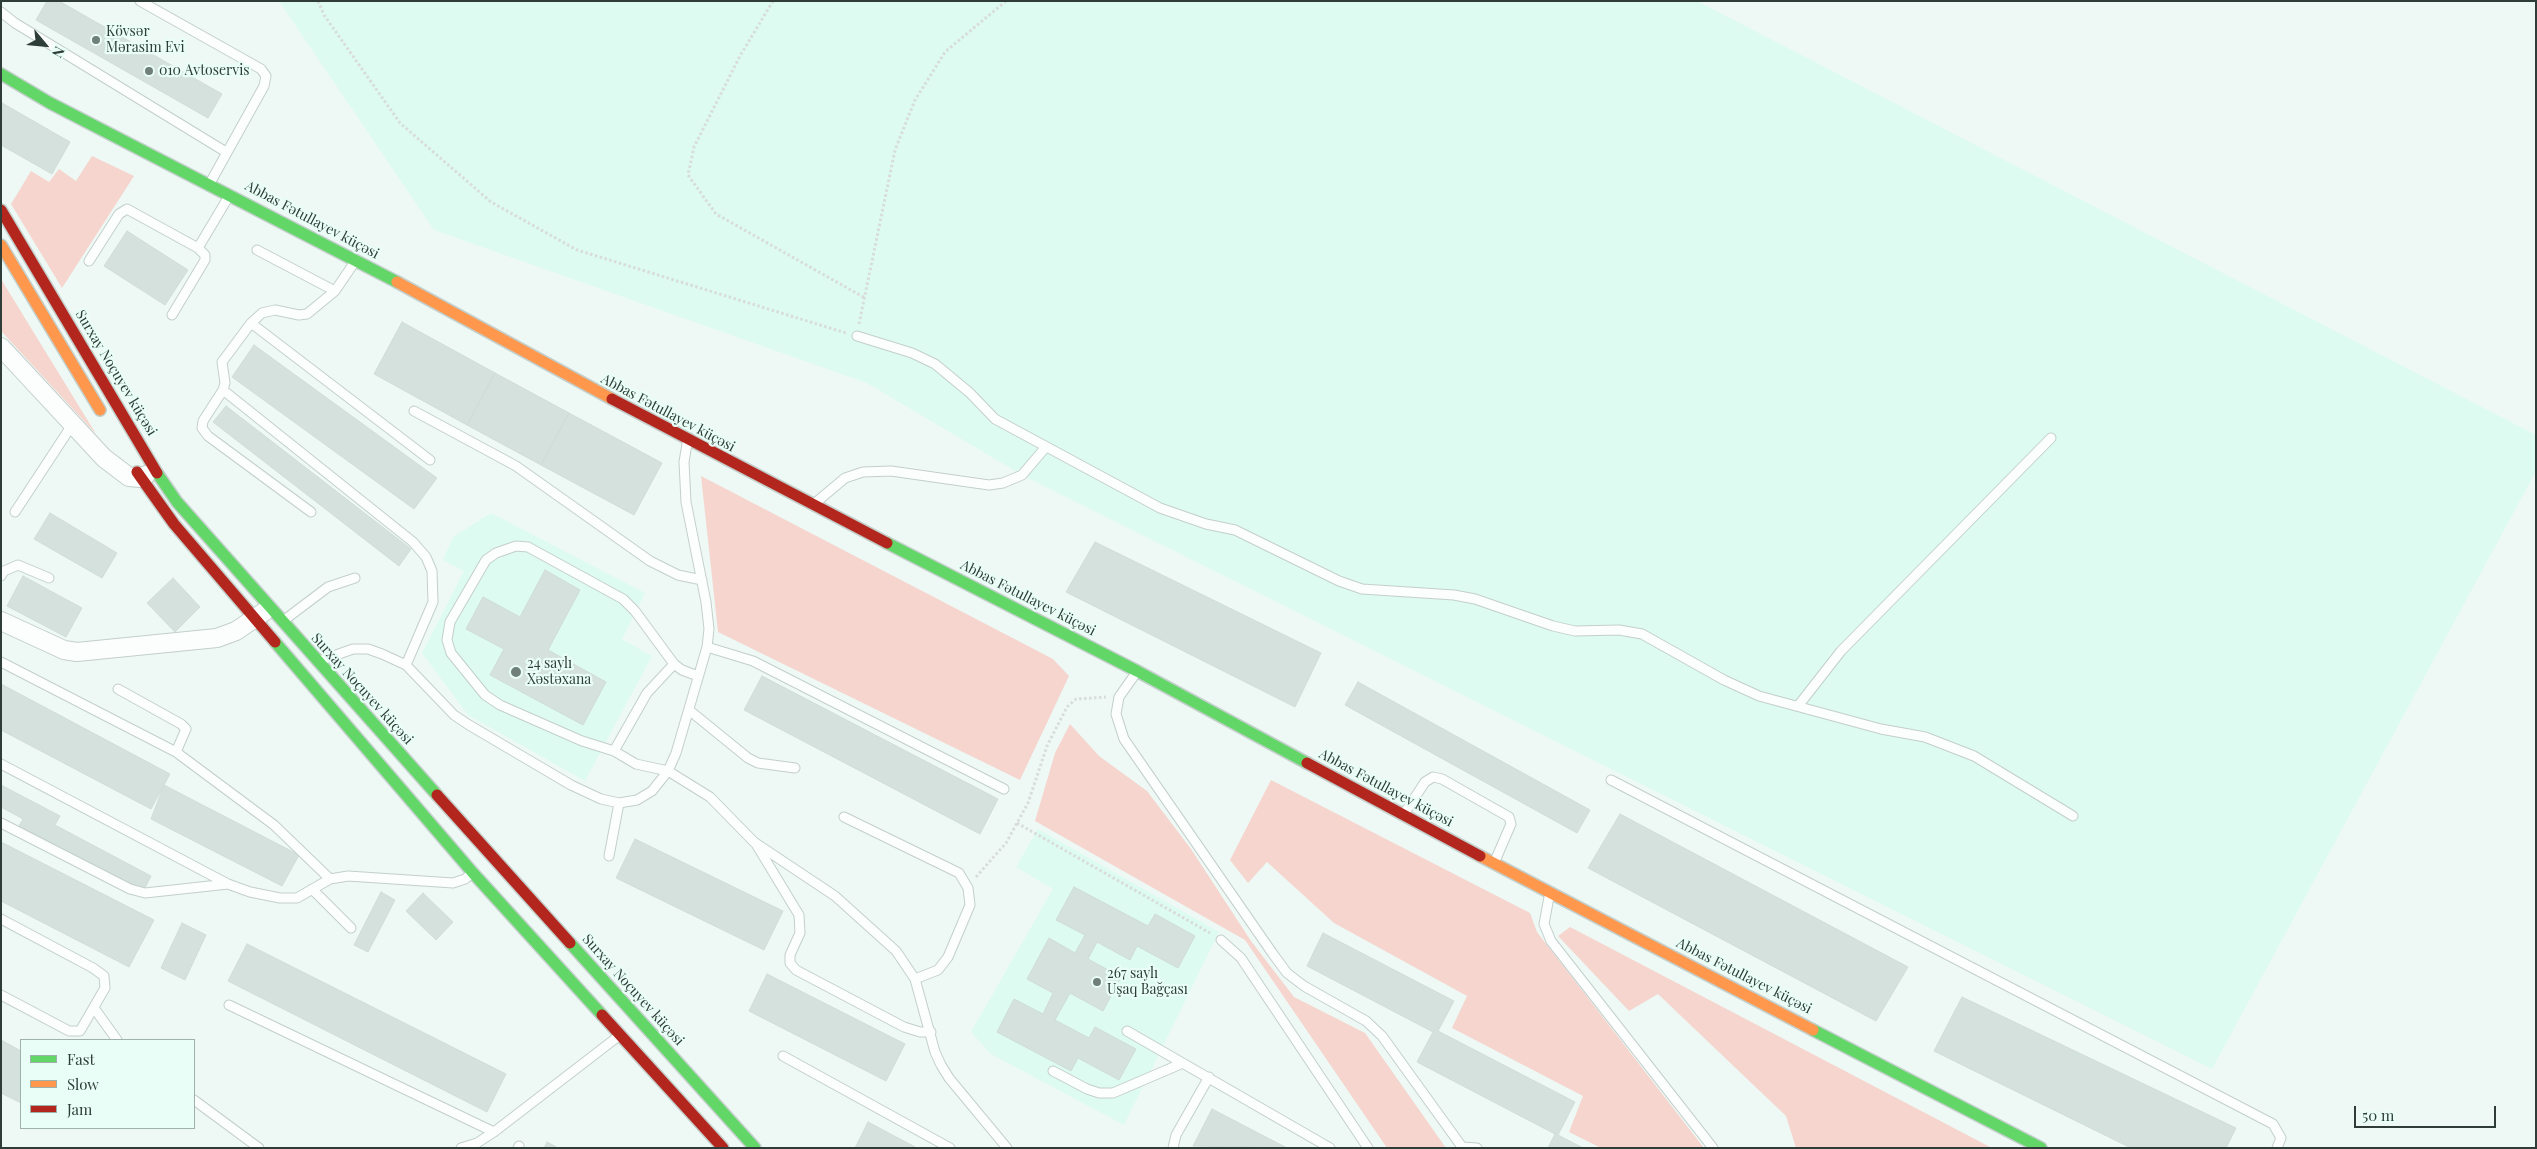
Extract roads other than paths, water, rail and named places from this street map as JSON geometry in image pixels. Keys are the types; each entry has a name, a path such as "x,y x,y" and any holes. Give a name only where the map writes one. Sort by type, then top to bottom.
{"street":[{"name":"Abbas Fətullayev küçəsi","path":"1,74 50,102 356,259 688,442 1137,671 1550,894 2041,1148"},
{"name":"Surxay Noçuyev küçəsi","path":"1,210 148,474 157,504 254,620 473,873 755,1148"},
{"path":"1,245 106,420"},
{"path":"1,347 72,425 118,470 129,477 148,474"},
{"name":"Surxay Noçuyev küçəsi","path":"130,462 148,474 177,502 317,662 631,1027 723,1148"},
{"path":"1,621 64,650 77,652 217,638 236,631 270,608"}],"lane":[{"path":"140,1 261,69 266,76 264,86 210,183"},
{"path":"1,12 14,23 226,152"},
{"path":"198,248 230,194"},
{"path":"89,261 120,214 127,209 198,248 205,255 204,260 172,315"},
{"path":"257,250 335,291"},
{"path":"311,512 208,436 202,428 203,421 223,390 225,383 222,362 251,323 262,313 275,310 299,315 307,314 335,291 356,259"},
{"path":"251,323 430,460"},
{"path":"857,336 912,353 935,364 970,393 995,419 1045,448 1160,508 1242,533 1339,582 1362,589 1454,595 1475,599 1553,626 1575,631 1619,630 1642,634 1724,680 1759,696 1881,729 1925,737 1974,756 2073,816"},
{"path":"223,390 413,542 426,557 432,570 433,602 406,666"},
{"path":"414,411 516,466 650,561 678,575 702,580"},
{"path":"15,512 72,425"},
{"path":"1798,706 1842,651 2051,438"},
{"path":"300,673 317,662 353,649 368,649 406,666 454,715 571,785 601,799 619,803 637,800 652,791 668,771 689,710 707,647 709,629 702,580 686,502 684,462 688,442"},
{"path":"812,505 845,478 863,472 891,471 989,485 1003,483 1022,475 1045,448"},
{"path":"698,676 682,670 674,664 635,611 610,592 528,548 516,546 496,553 486,560 450,622 447,640 451,653 485,696 500,705 582,741 614,752 636,764 668,771 710,797 754,842 835,896 896,951 914,979 931,1032 935,1052 949,1078 1005,1147"},
{"path":"1,576 4,571 18,565 49,578"},
{"path":"282,622 328,587 356,578"},
{"path":"707,647 753,661 1004,789"},
{"path":"1,662 176,752 274,825 330,878"},
{"path":"614,752 647,693 674,664"},
{"path":"1137,671 1119,696 1116,714 1124,739 1282,967 1304,986 1366,1021 1382,1036 1462,1148 1477,1148"},
{"path":"118,689 181,724 186,730 176,752"},
{"path":"689,710 758,764 795,768"},
{"path":"1,764 228,884 250,892 280,898 296,898 330,878 348,876 453,883 465,879 473,873"},
{"path":"1404,815 1425,782 1433,777 1503,812 1509,817 1511,824 1494,864"},
{"path":"1611,780 2273,1124 2281,1138 2277,1148"},
{"path":"610,856 619,803"},
{"path":"844,817 959,873 968,888 970,906 948,957 938,970 914,979"},
{"path":"1,823 130,889 145,894 228,884"},
{"path":"754,842 799,915 800,933 790,955 790,963 796,970 904,1028 920,1032 931,1032"},
{"path":"312,889 351,928"},
{"path":"1550,894 1544,924 1551,941 1713,1148"},
{"path":"1,919 104,976 105,988 80,1031 69,1031 1,995"},
{"path":"1221,940 1241,958 1368,1148"},
{"path":"229,1004 494,1132"},
{"path":"94,1008 116,1039"},
{"path":"461,1148 477,1143 494,1132 631,1027"},
{"path":"1127,1030 1330,1148"},
{"path":"784,1056 950,1148"},
{"path":"1054,1070 1087,1089 1099,1093 1112,1093 1183,1062"},
{"path":"1172,1148 1176,1135 1209,1078"},
{"path":"195,1101 259,1148"}],"place":[{"name":"Kövsər Mərasim Evi","path":"96,40"},
{"name":"010 Avtoservis","path":"149,71"},
{"name":"24 saylı Xəstəxana","path":"516,672"},
{"name":"267 saylı Uşaq Bağçası","path":"1097,982"}]}
